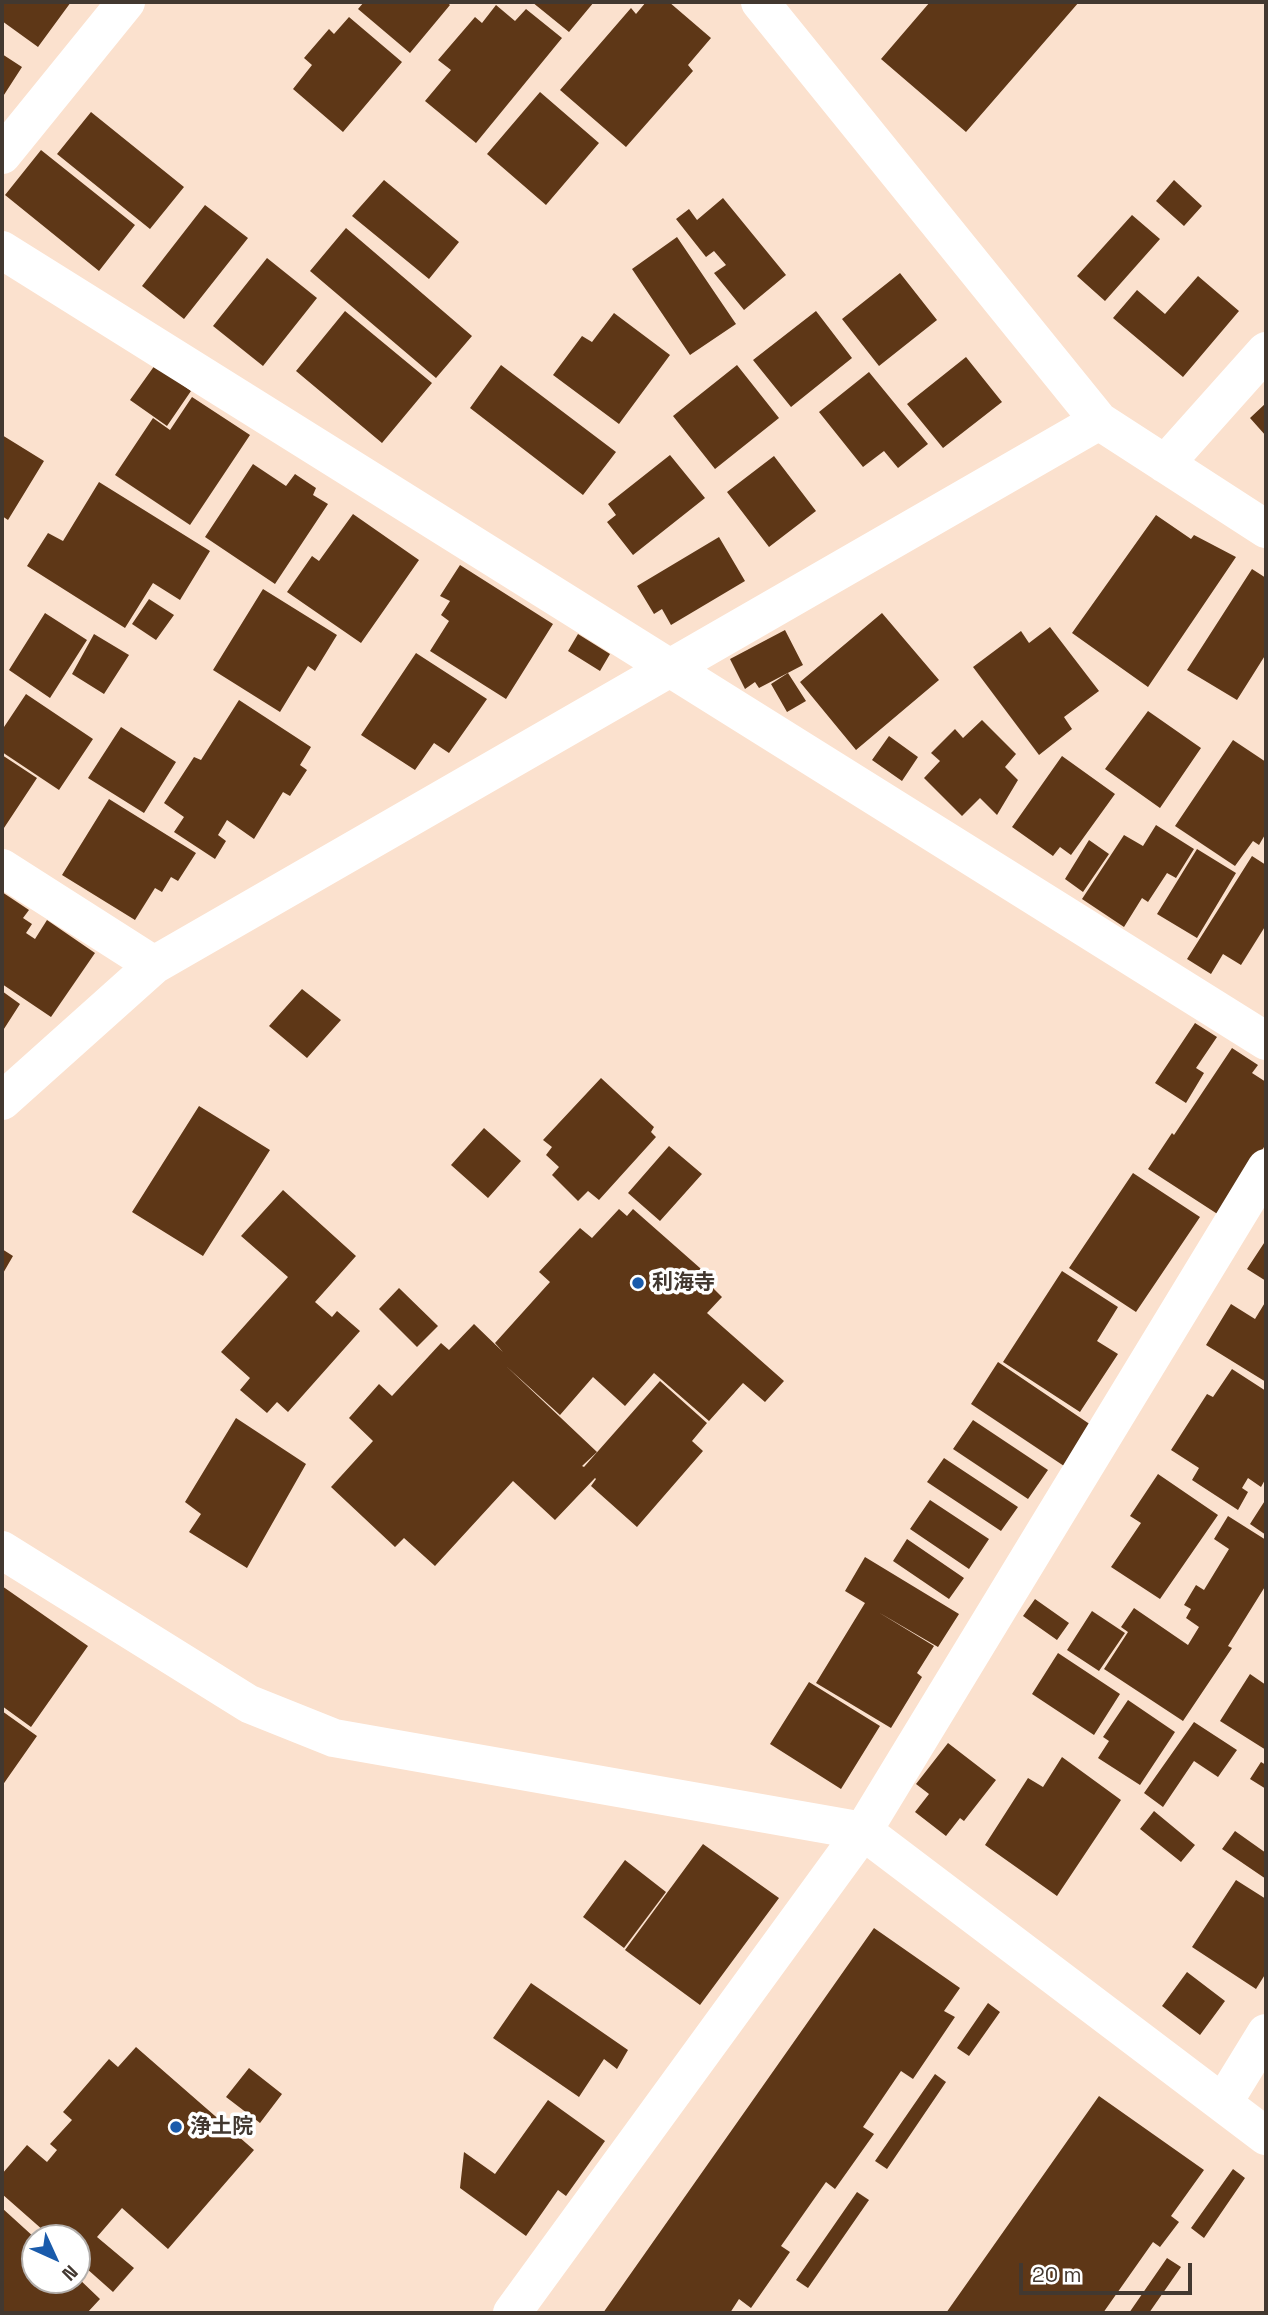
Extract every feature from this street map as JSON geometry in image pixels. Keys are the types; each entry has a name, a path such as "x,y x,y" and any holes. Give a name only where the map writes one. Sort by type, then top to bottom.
{"street":[{"path":"2,155 126,2"},
{"path":"760,2 1099,421 1266,529"},
{"path":"2,250 1266,1041"},
{"path":"1166,464 1266,351"},
{"path":"2,1101 154,965 1099,421"},
{"path":"2,868 154,965"},
{"path":"512,2313 863,1831 1266,1168"},
{"path":"2,1550 249,1704 334,1738 863,1831 1266,2136"},
{"path":"1223,2103 1266,2033"}],"building":[{"path":"2,2 71,2 38,47 2,21"},
{"path":"364,2 447,2 450,5 410,53 358,9"},
{"path":"532,2 594,2 569,32"},
{"path":"646,2 669,2 711,38 688,65 693,71 626,147 560,90 631,8 636,14"},
{"path":"930,2 1079,2 966,132 881,59"},
{"path":"496,5 515,21 526,9 562,38 476,143 425,101 451,70 438,60 475,17 482,23"},
{"path":"349,17 402,62 343,132 293,89 312,65 304,58 329,29 334,34"},
{"path":"2,54 22,67 2,98"},
{"path":"540,92 599,143 546,205 487,154"},
{"path":"91,112 184,187 150,229 57,154"},
{"path":"41,150 135,225 99,271 5,195"},
{"path":"384,180 459,242 429,279 352,216"},
{"path":"1174,180 1202,206 1184,226 1156,201"},
{"path":"723,198 786,275 744,310 714,273 726,265 714,251 706,257 676,219 689,209 697,220"},
{"path":"205,205 248,238 184,319 142,286"},
{"path":"1132,215 1160,239 1105,301 1077,276"},
{"path":"346,228 472,336 436,378 310,271"},
{"path":"677,237 736,324 690,355 632,269"},
{"path":"267,258 317,298 263,366 213,326"},
{"path":"900,273 937,320 879,366 842,319"},
{"path":"1198,276 1239,311 1183,377 1113,318 1137,290 1165,314"},
{"path":"345,311 432,383 382,443 296,371"},
{"path":"816,311 852,358 791,407 753,360"},
{"path":"614,313 670,355 619,424 553,375 582,336 592,342"},
{"path":"966,357 1002,402 943,448 907,404"},
{"path":"155,365 191,391 167,426 130,400"},
{"path":"501,365 616,452 583,495 470,408"},
{"path":"737,365 779,418 715,469 673,416"},
{"path":"869,372 928,444 898,468 884,451 863,467 819,412"},
{"path":"192,397 250,435 190,525 115,475 153,418 170,430"},
{"path":"1266,403 1266,436 1250,418"},
{"path":"2,435 44,461 8,520 2,516"},
{"path":"670,455 705,498 633,555 607,522 616,515 608,504"},
{"path":"774,456 816,511 769,547 727,492"},
{"path":"253,464 286,486 295,474 316,488 313,495 328,504 275,584 205,537"},
{"path":"99,482 210,551 180,600 153,583 125,628 27,566 48,533 63,541"},
{"path":"353,514 419,560 361,643 287,592 312,556 319,561"},
{"path":"1156,515 1191,539 1194,535 1236,557 1148,687 1072,633"},
{"path":"719,537 745,581 671,625 662,609 654,614 637,586"},
{"path":"460,565 553,624 506,699 430,651 449,621 441,615 450,601 440,596"},
{"path":"1252,569 1266,578 1266,654 1237,700 1187,670"},
{"path":"263,589 337,635 315,671 308,666 280,712 213,670"},
{"path":"149,599 174,615 156,640 132,624"},
{"path":"45,613 87,640 50,698 9,670"},
{"path":"882,613 939,680 856,750 800,682"},
{"path":"1050,627 1099,691 1064,717 1072,729 1039,755 973,667 1021,631 1029,643"},
{"path":"785,630 803,665 759,688 755,682 745,689 730,659"},
{"path":"94,634 129,655 104,694 72,674"},
{"path":"578,634 610,654 600,671 568,651"},
{"path":"416,653 487,699 449,753 434,743 415,770 361,735"},
{"path":"788,673 806,701 787,712 771,684"},
{"path":"26,694 93,739 59,790 2,752 2,730"},
{"path":"239,700 311,747 300,765 307,770 290,796 283,792 254,839 227,820 218,835 226,841 215,859 174,832 184,817 164,803 194,757 201,760"},
{"path":"1148,711 1201,748 1160,808 1105,769"},
{"path":"982,720 1016,754 1005,767 1018,780 997,815 980,798 962,816 924,778 940,761 931,753 955,729 963,738"},
{"path":"121,727 176,762 144,813 88,778"},
{"path":"889,736 918,757 902,781 872,760"},
{"path":"1233,740 1266,762 1266,833 1259,845 1253,841 1235,866 1175,826"},
{"path":"2,755 37,778 2,831"},
{"path":"1062,756 1115,794 1071,855 1060,847 1053,856 1012,827"},
{"path":"109,799 196,853 178,881 171,877 162,892 155,888 135,920 62,875"},
{"path":"1156,825 1194,849 1176,878 1167,873 1148,902 1142,898 1124,927 1082,899 1124,835 1143,846"},
{"path":"1089,840 1109,854 1083,892 1065,879"},
{"path":"1197,849 1236,873 1197,938 1157,914"},
{"path":"1252,856 1266,865 1266,925 1241,965 1223,954 1211,974 1187,959"},
{"path":"2,892 29,910 23,918 32,924 26,933 35,939 47,920 95,953 51,1017 2,984"},
{"path":"302,989 341,1020 307,1058 269,1026"},
{"path":"2,991 20,1004 2,1032"},
{"path":"1195,1023 1217,1037 1196,1068 1204,1073 1186,1103 1155,1083"},
{"path":"1232,1048 1258,1065 1252,1073 1266,1082 1266,1144 1219,1215 1148,1169"},
{"path":"601,1078 654,1127 651,1132 656,1137 599,1200 588,1191 578,1201 552,1175 559,1167 546,1155 552,1147 543,1140"},
{"path":"199,1106 270,1150 203,1256 132,1212"},
{"path":"484,1128 521,1161 488,1198 451,1165"},
{"path":"669,1146 702,1174 660,1221 628,1193"},
{"path":"1133,1173 1200,1217 1136,1312 1069,1268"},
{"path":"283,1190 356,1256 315,1302 332,1317 337,1311 360,1331 288,1412 277,1402 267,1413 240,1390 250,1378 221,1352 288,1277 241,1236"},
{"path":"619,1209 627,1216 633,1209 717,1283 713,1288 722,1297 707,1313 784,1381 765,1402 743,1383 709,1421 654,1373 625,1406 593,1377 560,1415 506,1366 597,1452 582,1466 584,1467 660,1381 707,1423 692,1441 703,1451 637,1527 591,1486 595,1478 555,1520 513,1481 435,1566 404,1538 395,1547 331,1487 373,1441 349,1418 379,1384 392,1396 441,1343 449,1350 474,1324 503,1352 495,1343 550,1282 539,1272 580,1228 592,1238"},
{"path":"1266,1240 1266,1281 1247,1269"},
{"path":"2,1249 13,1256 2,1275"},
{"path":"1062,1271 1118,1307 1097,1341 1118,1354 1080,1412 1003,1362"},
{"path":"399,1288 438,1326 417,1347 379,1309"},
{"path":"1266,1301 1266,1382 1206,1345 1231,1304 1255,1319"},
{"path":"998,1362 1091,1425 1064,1466 971,1404"},
{"path":"1232,1369 1266,1391 1266,1478 1261,1487 1248,1478 1242,1488 1248,1492 1238,1510 1192,1480 1199,1468 1171,1450 1207,1394 1213,1397"},
{"path":"236,1418 306,1464 247,1568 189,1532 201,1514 185,1502"},
{"path":"973,1420 1048,1470 1028,1499 953,1449"},
{"path":"944,1458 1018,1507 1001,1531 927,1482"},
{"path":"1158,1474 1218,1515 1160,1599 1111,1567 1141,1523 1130,1516"},
{"path":"1266,1499 1266,1535 1250,1524"},
{"path":"930,1500 989,1539 969,1569 910,1529"},
{"path":"1228,1516 1266,1540 1266,1585 1228,1646 1232,1648 1183,1721 1104,1669 1128,1632 1121,1627 1134,1608 1188,1645 1199,1627 1186,1618 1191,1609 1184,1605 1196,1585 1204,1590 1229,1549 1214,1539"},
{"path":"907,1539 964,1578 949,1599 893,1561"},
{"path":"865,1557 959,1614 938,1647 878,1612 934,1646 917,1673 922,1677 891,1728 816,1683 865,1603 845,1591"},
{"path":"2,1586 88,1646 31,1727 2,1706"},
{"path":"1035,1599 1069,1623 1057,1640 1023,1616"},
{"path":"1092,1611 1125,1633 1099,1671 1067,1650"},
{"path":"1058,1653 1120,1694 1094,1735 1032,1694"},
{"path":"1250,1674 1266,1685 1266,1750 1220,1721"},
{"path":"809,1682 880,1726 841,1789 770,1744"},
{"path":"1128,1700 1175,1732 1140,1785 1098,1758 1109,1741 1103,1737"},
{"path":"2,1711 37,1736 2,1786"},
{"path":"1194,1722 1237,1750 1218,1777 1194,1761 1163,1807 1144,1793"},
{"path":"948,1743 996,1780 964,1821 960,1818 946,1836 915,1812 929,1794 916,1784"},
{"path":"1062,1757 1121,1800 1057,1896 985,1845 1028,1778 1043,1787"},
{"path":"1261,1762 1266,1765 1266,1789 1250,1779"},
{"path":"1154,1811 1195,1845 1181,1862 1140,1829"},
{"path":"1235,1831 1266,1853 1266,1879 1222,1849"},
{"path":"703,1844 779,1898 700,2005 625,1950"},
{"path":"625,1860 666,1892 624,1948 583,1917"},
{"path":"1236,1880 1266,1899 1266,1973 1256,1989 1192,1947"},
{"path":"874,1928 960,1988 944,2011 955,2017 913,2079 901,2071 863,2127 874,2134 835,2189 826,2182 781,2246 790,2252 751,2308 739,2299 730,2313 603,2313"},
{"path":"1187,1972 1225,2001 1200,2035 1162,2006"},
{"path":"531,1983 628,2050 617,2069 604,2059 579,2097 493,2038"},
{"path":"988,2003 1000,2012 969,2056 957,2048"},
{"path":"136,2047 254,2150 168,2249 122,2208 97,2237 134,2268 113,2292 91,2272 91,2224 36,2224 2,2194 2,2174 27,2145 47,2162 57,2150 50,2144 72,2120 63,2112 109,2059 118,2067"},
{"path":"249,2068 282,2094 260,2123 226,2097"},
{"path":"935,2074 946,2082 887,2169 875,2161"},
{"path":"1099,2096 1204,2170 1171,2216 1179,2222 1160,2247 1153,2242 1103,2313 946,2313"},
{"path":"548,2100 605,2141 566,2196 558,2190 526,2236 460,2188 464,2152 495,2174"},
{"path":"1233,2169 1245,2178 1204,2238 1191,2228"},
{"path":"857,2192 869,2200 808,2288 796,2280"},
{"path":"2,2208 21,2225 21,2294 91,2294 91,2290 100,2299 87,2313 2,2313"},
{"path":"1167,2258 1181,2267 1149,2313 1129,2313"}],"place":[{"name":"利海寺","path":"638,1283"},
{"name":"浄土院","path":"176,2127"}]}
